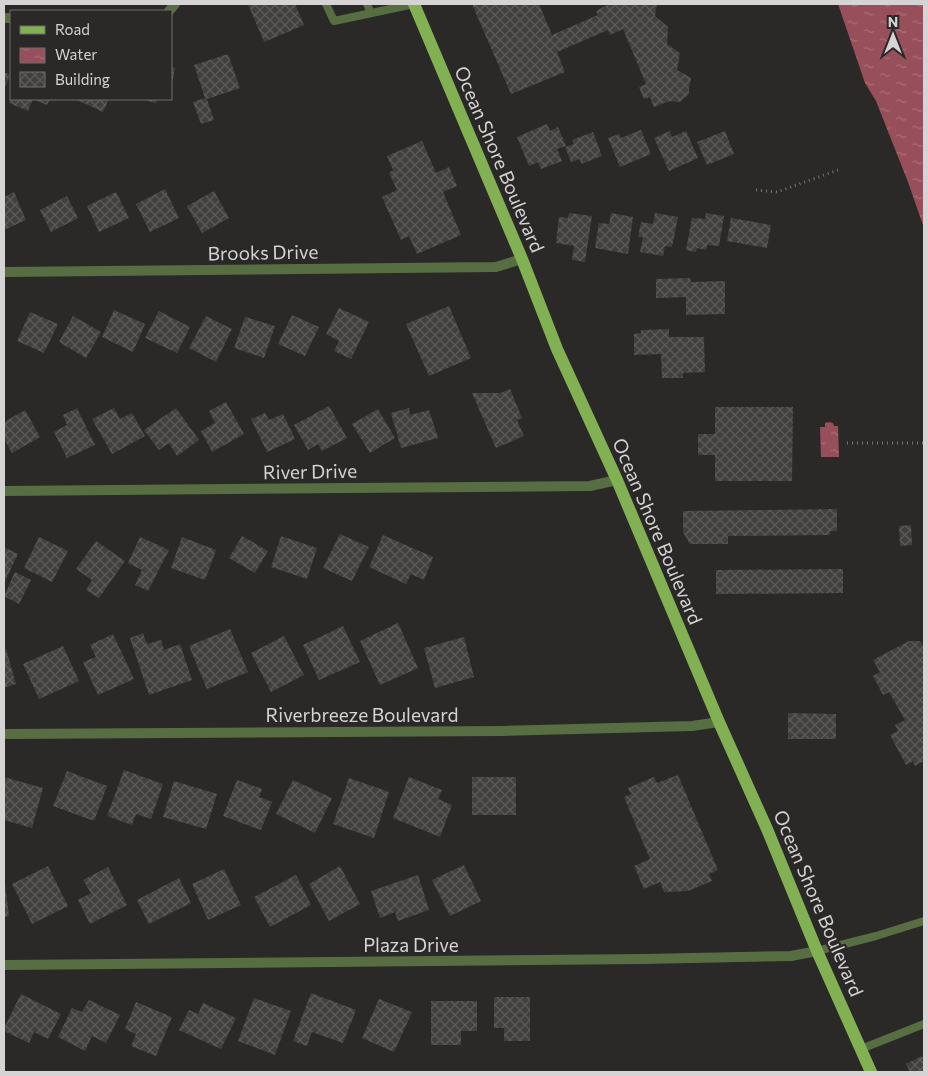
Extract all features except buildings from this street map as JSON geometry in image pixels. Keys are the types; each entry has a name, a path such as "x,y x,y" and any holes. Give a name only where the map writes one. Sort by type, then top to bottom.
{"main road":[{"name":"Ocean Shore Boulevard","path":"414,4 522,259 557,349 617,480 719,722 767,829 817,951 872,1072"}],"street":[{"name":"Brooks Drive","path":"4,272 496,267 522,259"},
{"name":"River Drive","path":"4,491 590,486 617,480"},
{"name":"Riverbreeze Boulevard","path":"4,734 503,730 692,726 719,722"},
{"name":"Plaza Drive","path":"4,965 644,959 791,956 817,951"}],"lane":[{"path":"326,4 334,22 414,4"},
{"path":"367,4 371,14"},
{"path":"817,951 924,921"},
{"path":"861,1049 924,1024"}],"path":[{"path":"756,190 777,192 838,170"},
{"path":"847,443 924,442"}],"water":[{"path":"838,4 924,4 924,228 876,101 865,83"},
{"path":"825,423 833,423 834,426 838,426 839,457 821,457 820,427 825,427"}]}
